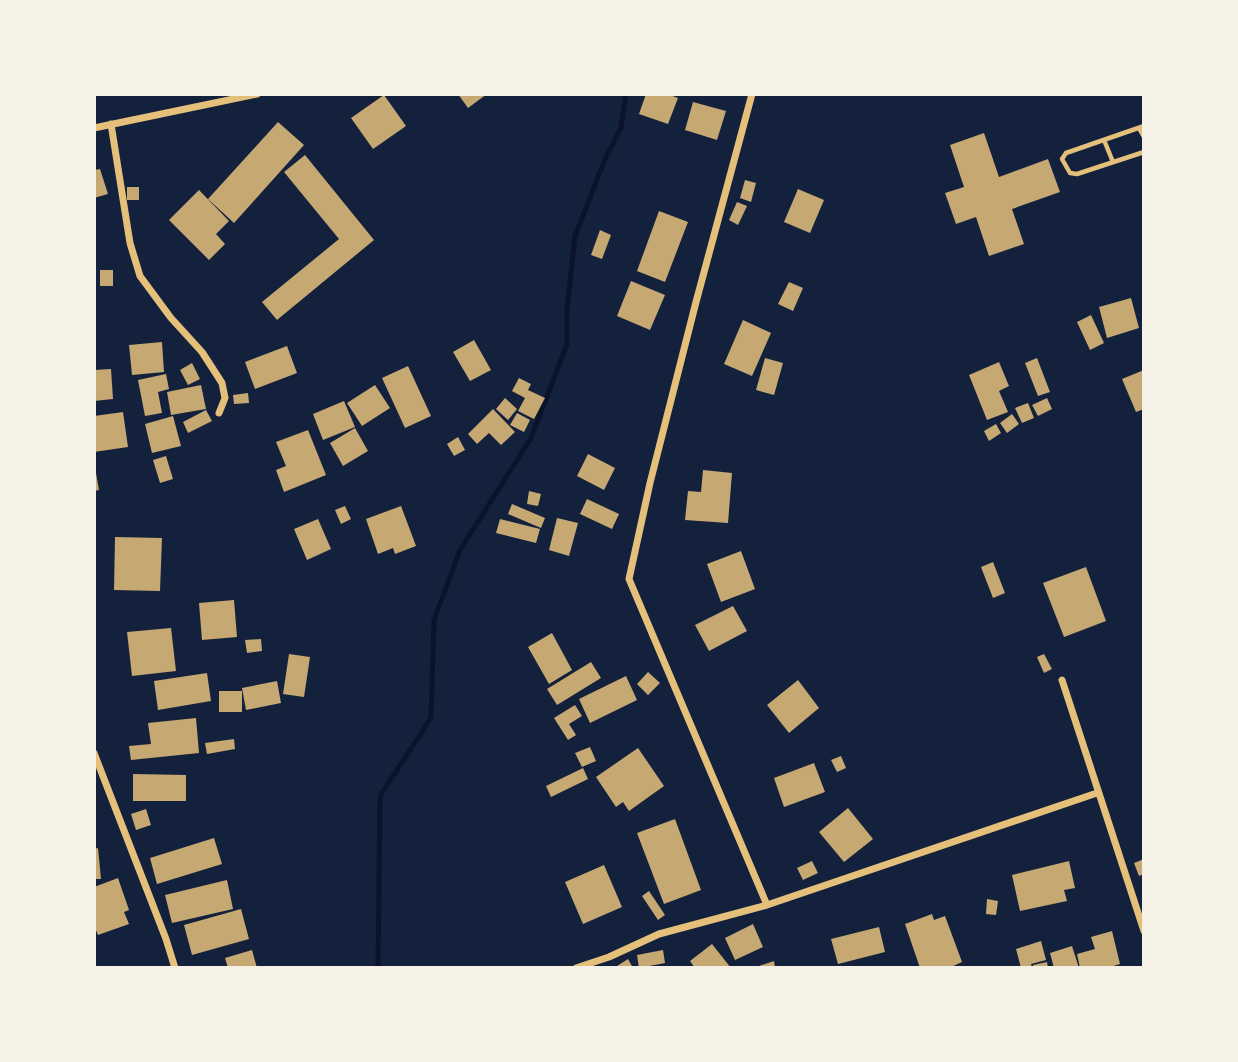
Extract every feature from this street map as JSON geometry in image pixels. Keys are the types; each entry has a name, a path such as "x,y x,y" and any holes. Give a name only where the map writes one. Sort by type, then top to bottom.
{"street":[{"path":"94,128 257,94"},
{"path":"752,94 660,444 629,579 767,905"},
{"path":"111,124 130,243 140,276 202,352 222,383 225,398 219,413"},
{"path":"1062,680 1143,931"},
{"path":"94,753 175,968"},
{"path":"576,968 609,957 659,934 767,905 1097,793"}],"lane":[{"path":"1143,137 1141,127 1066,153 1062,159 1070,173 1077,174 1143,152"},
{"path":"1104,140 1113,162"}],"building":[{"path":"458,94 487,94 468,108"},
{"path":"646,94 667,94 678,98 668,124 639,114"},
{"path":"384,95 406,126 373,149 351,118"},
{"path":"693,102 726,111 717,140 685,130"},
{"path":"278,122 304,145 234,223 208,199"},
{"path":"984,133 999,177 1048,159 1060,192 1012,209 1024,244 989,256 976,217 956,224 945,193 964,187 950,145"},
{"path":"305,155 374,240 277,320 262,302 339,239 284,172"},
{"path":"100,169 108,194 94,198 94,170"},
{"path":"745,180 756,183 751,202 740,198"},
{"path":"127,187 139,187 139,200 127,200"},
{"path":"798,189 824,200 810,233 784,222"},
{"path":"199,190 229,221 216,234 225,244 209,260 169,220"},
{"path":"737,202 747,206 738,225 729,220"},
{"path":"659,211 688,222 665,282 637,271"},
{"path":"600,230 611,235 602,259 591,255"},
{"path":"100,270 113,270 113,286 100,286"},
{"path":"631,281 665,295 650,330 617,316"},
{"path":"789,282 803,288 793,311 778,304"},
{"path":"1131,298 1139,328 1107,338 1099,307"},
{"path":"1091,315 1104,343 1090,350 1077,322"},
{"path":"743,320 771,333 752,376 724,364"},
{"path":"474,340 491,370 470,381 453,352"},
{"path":"162,342 164,372 132,375 129,345"},
{"path":"287,346 297,373 255,389 245,362"},
{"path":"765,358 783,363 774,395 756,390"},
{"path":"1037,358 1050,392 1038,396 1025,363"},
{"path":"999,362 1009,386 999,391 1008,412 987,420 969,375"},
{"path":"192,363 200,379 188,385 180,370"},
{"path":"408,366 431,416 405,428 382,378"},
{"path":"111,369 113,399 94,401 94,370"},
{"path":"1144,370 1144,409 1136,412 1122,379"},
{"path":"166,374 169,389 158,392 162,413 145,416 138,380"},
{"path":"519,378 531,384 528,390 545,398 534,419 518,411 525,398 512,391"},
{"path":"201,385 206,409 171,415 167,392"},
{"path":"375,385 390,408 362,426 347,403"},
{"path":"248,393 249,403 234,404 233,395"},
{"path":"505,398 517,409 508,420 496,409"},
{"path":"1047,398 1052,409 1038,416 1032,405"},
{"path":"344,401 355,427 323,440 313,414"},
{"path":"1028,403 1034,418 1022,423 1015,408"},
{"path":"493,409 515,432 501,445 489,433 477,444 468,434"},
{"path":"206,410 212,421 188,433 183,422"},
{"path":"123,412 128,447 94,452 94,416"},
{"path":"517,413 530,420 524,432 510,425"},
{"path":"1012,414 1019,424 1007,433 1000,423"},
{"path":"173,416 181,446 152,453 145,424"},
{"path":"996,424 1001,433 989,441 984,431"},
{"path":"355,428 368,451 343,466 330,443"},
{"path":"308,430 326,475 284,492 276,470 286,466 276,442"},
{"path":"458,437 465,450 454,456 447,444"},
{"path":"588,454 615,468 604,490 577,476"},
{"path":"166,456 173,479 160,483 153,460"},
{"path":"703,470 732,473 728,523 685,520 688,491 701,492"},
{"path":"94,473 99,490 94,491"},
{"path":"529,491 541,494 538,506 527,504"},
{"path":"587,499 619,514 612,529 580,514"},
{"path":"512,504 545,518 541,528 508,514"},
{"path":"345,506 351,519 341,524 335,510"},
{"path":"401,506 416,546 395,554 393,548 378,554 366,519"},
{"path":"557,518 578,523 569,556 549,550"},
{"path":"318,519 331,549 307,560 294,529"},
{"path":"500,519 540,529 536,543 496,533"},
{"path":"115,537 162,538 160,591 114,590"},
{"path":"741,551 755,589 721,602 707,564"},
{"path":"993,562 1005,593 993,598 981,567"},
{"path":"1086,567 1106,621 1064,637 1043,583"},
{"path":"234,600 237,637 202,640 199,603"},
{"path":"733,606 747,631 709,651 695,625"},
{"path":"171,628 176,671 132,676 127,632"},
{"path":"552,633 572,670 549,684 528,647"},
{"path":"261,639 262,651 247,653 245,640"},
{"path":"289,654 310,657 304,697 283,694"},
{"path":"1044,654 1052,669 1044,673 1037,657"},
{"path":"591,662 601,678 557,705 547,689"},
{"path":"648,672 660,683 648,695 637,684"},
{"path":"207,673 211,701 158,710 154,681"},
{"path":"626,676 637,700 590,723 579,699"},
{"path":"798,680 819,708 789,733 767,705"},
{"path":"277,681 281,703 246,710 242,688"},
{"path":"219,691 242,691 242,712 219,712"},
{"path":"575,705 582,716 569,724 576,735 568,740 554,718"},
{"path":"196,718 199,753 131,760 129,746 151,744 148,723"},
{"path":"234,739 235,749 207,754 205,743"},
{"path":"590,747 596,761 582,767 575,753"},
{"path":"638,748 664,786 629,811 623,802 616,807 596,777"},
{"path":"841,756 846,768 837,772 831,760"},
{"path":"814,763 825,792 784,807 774,778"},
{"path":"583,768 588,779 551,797 546,786"},
{"path":"133,774 186,775 186,801 133,801"},
{"path":"848,808 873,839 844,862 819,832"},
{"path":"146,809 151,825 136,830 131,814"},
{"path":"675,819 701,890 664,904 637,833"},
{"path":"214,838 222,864 157,884 150,858"},
{"path":"98,848 101,879 94,879 94,849"},
{"path":"1144,859 1144,874 1139,876 1134,863"},
{"path":"812,861 818,873 803,880 797,868"},
{"path":"1069,861 1075,888 1064,890 1067,901 1020,911 1012,875"},
{"path":"604,865 622,907 583,924 565,882"},
{"path":"118,878 129,910 124,912 129,924 98,935 94,926 94,887"},
{"path":"227,880 233,909 172,923 165,895"},
{"path":"649,891 665,915 658,920 642,896"},
{"path":"987,899 998,901 996,915 986,914"},
{"path":"241,909 249,939 192,955 184,925"},
{"path":"932,914 934,920 945,916 962,962 949,968 920,968 905,924"},
{"path":"753,924 763,947 735,960 725,938"},
{"path":"879,927 885,952 838,964 831,939"},
{"path":"1112,931 1120,964 1107,968 1080,968 1077,954 1095,949 1091,937"},
{"path":"1041,941 1046,960 1031,964 1032,968 1021,968 1016,949"},
{"path":"712,944 731,968 695,968 690,961"},
{"path":"1072,946 1079,968 1054,968 1050,953"},
{"path":"252,950 257,968 228,968 225,958"},
{"path":"663,950 665,963 639,968 637,955"},
{"path":"628,959 633,968 614,968"},
{"path":"774,961 775,968 756,968 756,967"},
{"path":"1047,962 1048,968 1034,968 1033,965"}],"waterway":[{"path":"378,968 380,796 431,718 434,620 460,550 531,438 567,344 567,309 575,236 605,159 621,128 626,94"}]}
